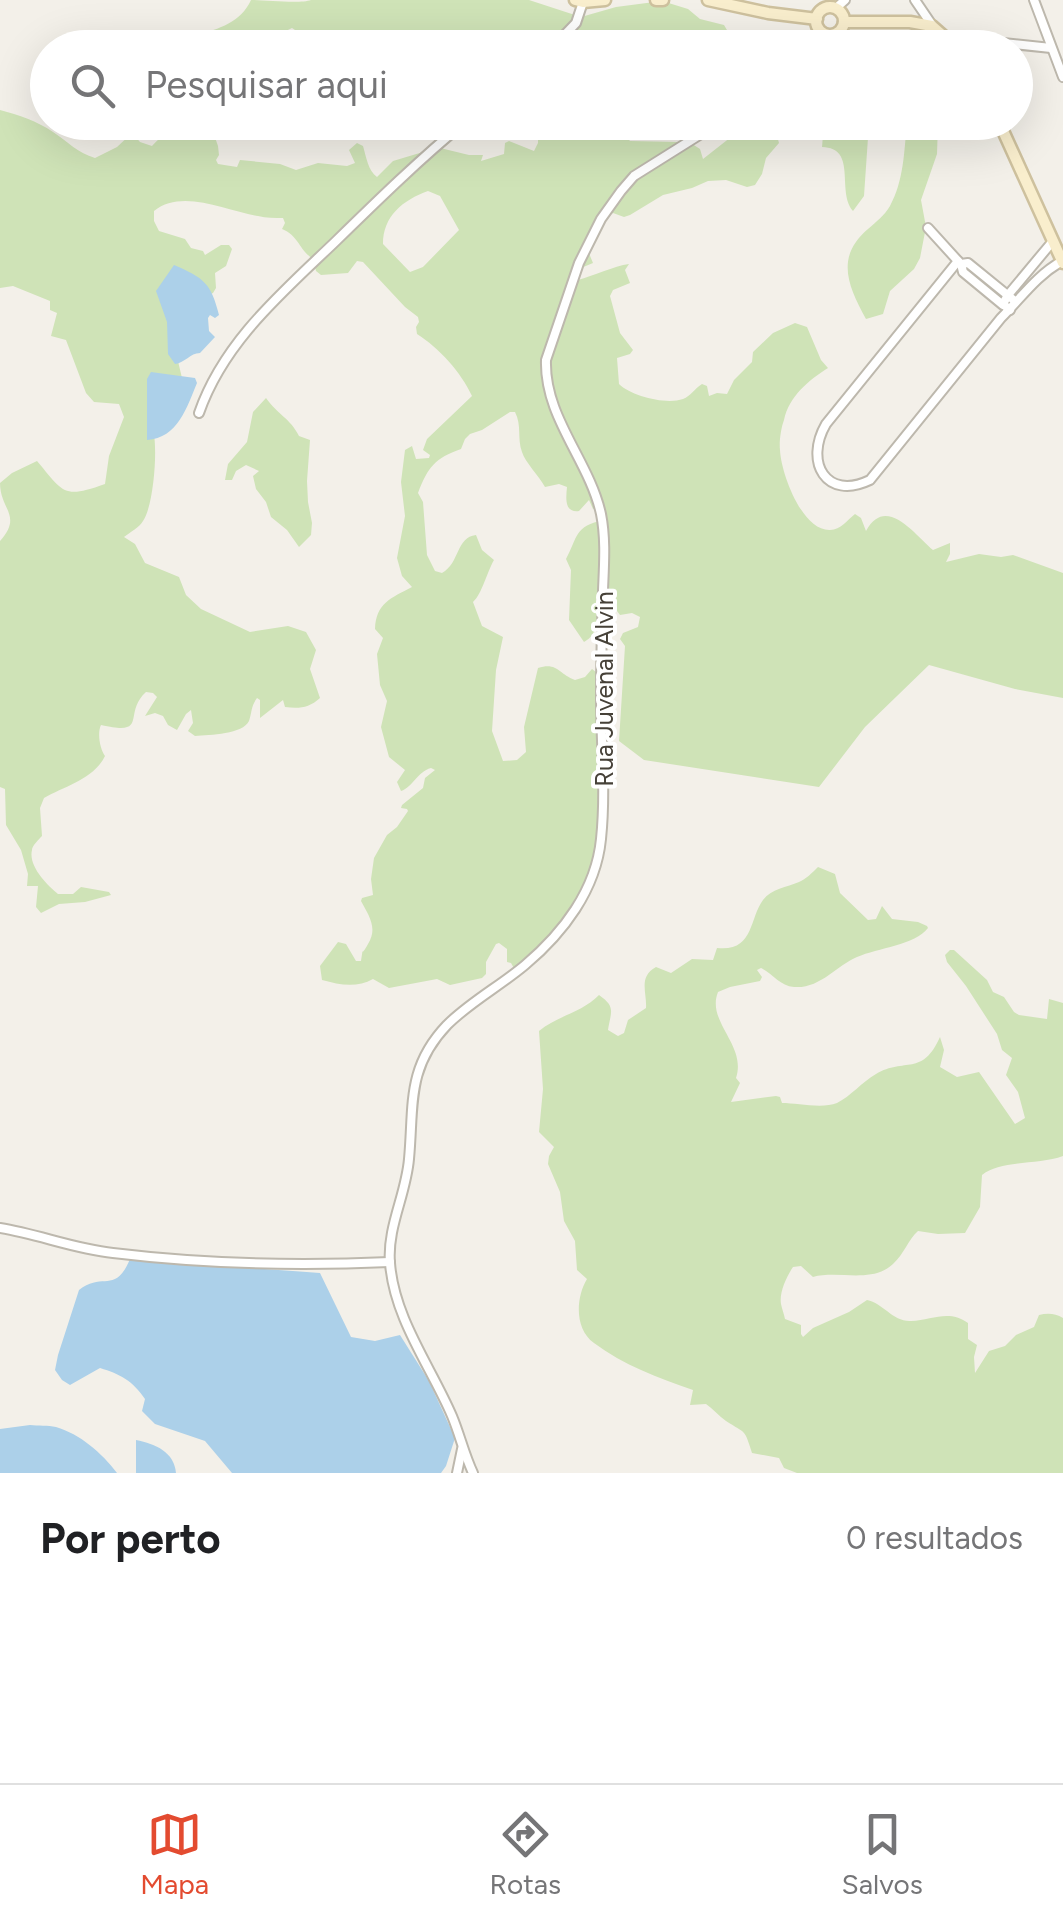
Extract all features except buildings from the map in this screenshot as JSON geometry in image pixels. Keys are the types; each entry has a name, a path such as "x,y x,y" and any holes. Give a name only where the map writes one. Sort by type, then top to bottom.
{"main road":[{"path":"579,1 605,0"},
{"path":"708,0 816,19"},
{"path":"816,19 824,8 841,4 844,22 840,30"},
{"path":"816,19 821,30"},
{"path":"844,22 910,22 937,30"},
{"path":"1007,140 1062,262"}],"street":[{"path":"766,0 768,13"},
{"path":"915,0 932,26"},
{"path":"1034,0 1063,77"},
{"path":"570,30 576,24 579,1"},
{"path":"1033,46 1051,48"},
{"path":"199,412 221,366 258,316 444,140"},
{"name":"Rua Juvenal Alvin","path":"390,1262 395,1214 406,1180 414,1084 424,1058 448,1024 548,943 585,896 595,869 604,808 604,541 593,488 549,393 546,360 579,263 620,191 634,176 691,140"},
{"path":"928,228 959,263 962,272 1010,305"},
{"path":"1008,295 1053,241"},
{"path":"959,263 818,437 816,450 822,471 829,479 845,486 870,480 1010,305 1045,270 1062,262"},
{"path":"959,263 968,263 1008,295 1010,305"},
{"path":"0,1228 110,1253 297,1264 390,1262 406,1322 454,1420 472,1473"},
{"path":"456,1473 462,1450"}],"green space":[{"path":"251,0 529,0 581,17 616,7 662,1 688,9 700,19 724,25 727,30 212,30 247,8"},
{"path":"0,110 30,120 30,140 64,140 95,158 124,140 152,146 158,140 216,140 218,164 237,167 240,160 280,164 296,170 318,163 355,163 349,150 357,143 363,146 369,167 377,177 393,161 432,146 483,155 481,161 504,154 505,143 509,141 534,151 538,140 686,140 700,149 703,159 727,140 778,140 755,185 708,181 663,195 630,215 613,213 605,219 588,251 593,263 581,268 574,279 629,264 625,270 630,283 613,290 610,296 620,333 633,350 617,358 619,384 658,400 683,399 702,384 707,386 709,396 727,394 734,380 752,362 753,352 773,333 795,323 807,327 828,368 807,383 790,403 780,443 784,472 802,511 820,528 830,530 841,527 855,514 866,531 882,516 891,517 933,550 950,543 946,562 979,554 1013,555 1063,573 1063,698 929,665 865,727 819,787 644,760 619,741 625,646 620,639 623,633 638,627 640,617 632,613 620,615 614,607 604,613 584,642 569,620 571,570 566,559 582,529 604,520 601,503 593,509 589,500 574,511 567,504 567,487 545,487 524,456 517,417 510,412 470,434 461,449 439,460 425,476 418,493 423,502 427,555 435,571 442,573 465,540 476,535 482,550 494,560 473,602 482,626 503,637 496,670 492,731 503,761 517,760 526,752 524,727 538,668 554,668 575,680 592,669 596,672 604,818 596,874 574,916 537,946 516,972 507,962 507,949 499,943 486,962 482,978 450,985 437,979 389,988 373,979 348,985 322,980 320,966 338,942 346,944 356,961 361,961 372,933 361,901 373,895 374,858 408,811 402,805 423,788 425,778 435,770 426,770 401,791 397,782 405,770 389,757 381,727 387,701 380,685 377,654 383,638 375,629 382,607 412,587 402,576 397,558 405,516 401,482 405,450 412,446 416,459 429,458 423,450 427,439 472,396 449,361 417,334 418,317 363,262 357,261 348,273 321,275 313,259 282,229 283,218 178,201 154,211 159,231 185,239 191,248 205,255 221,245 232,249 226,266 215,273 213,293 171,332 182,378 153,430 154,476 147,513 139,526 124,537 135,544 145,563 179,577 186,595 201,609 250,632 288,626 306,632 316,650 310,669 320,698 299,708 285,707 283,700 260,718 257,698 249,721 240,729 195,736 188,731 193,723 191,710 177,730 163,716 145,716 157,697 146,692 130,725 101,725 100,741 105,756 86,776 44,798 40,808 42,836 33,847 32,856 39,875 58,894 73,894 81,887 111,895 59,904 41,913 36,907 38,886 27,886 21,850 6,825 5,789 0,787 0,541 10,518 0,483 37,461 65,490 80,491 105,484 109,456 124,417 119,404 94,402 86,393 66,340 51,336 57,313 50,310 50,301 13,286 0,288","holes":["428,191 440,196 459,230 423,267 410,272 383,244 387,225 396,210"]},
{"path":"823,140 868,140 864,196 853,211 848,203 840,155 822,147"},
{"path":"905,140 937,140 937,154 921,200 926,227 920,258 890,291 883,314 866,319 850,283 848,261 858,240 890,206 903,166"},
{"path":"266,398 299,436 310,440 307,481 311,535 299,547 271,517 256,489 253,476 259,471 246,465 236,471 232,480 225,480 228,464 247,442 253,412"},
{"path":"818,867 835,874 840,893 868,920 876,919 882,906 892,919 918,922 928,928 905,942 857,957 820,981 803,987 789,986 761,968 757,970 760,981 718,992 717,1013 738,1066 736,1078 740,1083 731,1102 776,1096 782,1103 831,1105 886,1069 919,1062 940,1037 944,1050 940,1067 957,1077 979,1072 1015,1124 1025,1118 1018,1092 1006,1075 1012,1058 1002,1050 997,1034 947,962 945,955 954,950 1019,1015 1047,1019 1049,999 1063,1003 1063,1156 999,1167 982,1175 980,1207 965,1233 918,1231 885,1270 865,1275 813,1277 801,1266 793,1267 781,1294 785,1319 801,1325 803,1337 867,1300 905,1321 954,1317 968,1323 968,1339 977,1345 975,1373 989,1351 1005,1346 1016,1335 1034,1327 1039,1315 1063,1318 1063,1473 797,1473 784,1468 779,1458 752,1453 744,1432 706,1404 690,1405 693,1390 617,1358 594,1343 583,1330 579,1303 587,1279 577,1270 575,1241 564,1221 560,1192 548,1164 554,1147 539,1132 543,1089 539,1031 599,995 610,1006 608,1030 618,1036 624,1033 628,1020 646,1008 645,980 650,971 656,967 671,973 692,959 713,960 717,948 738,945 749,933 766,896 802,881"}],"water":[{"path":"174,265 205,283 219,315 208,318 209,331 215,337 200,353 175,364 168,354 167,322 156,291"},
{"path":"151,372 195,378 197,383 174,427 147,440 147,379"},
{"path":"130,1259 320,1273 351,1337 375,1341 400,1335 429,1381 455,1438 446,1466 441,1473 232,1473 205,1441 155,1424 142,1411 145,1399 120,1376 100,1368 70,1385 62,1380 55,1370 79,1290 95,1282 114,1280"},
{"path":"56,1427 74,1434 117,1473 0,1473 0,1429"},
{"path":"136,1440 163,1450 176,1473 136,1473"}]}
